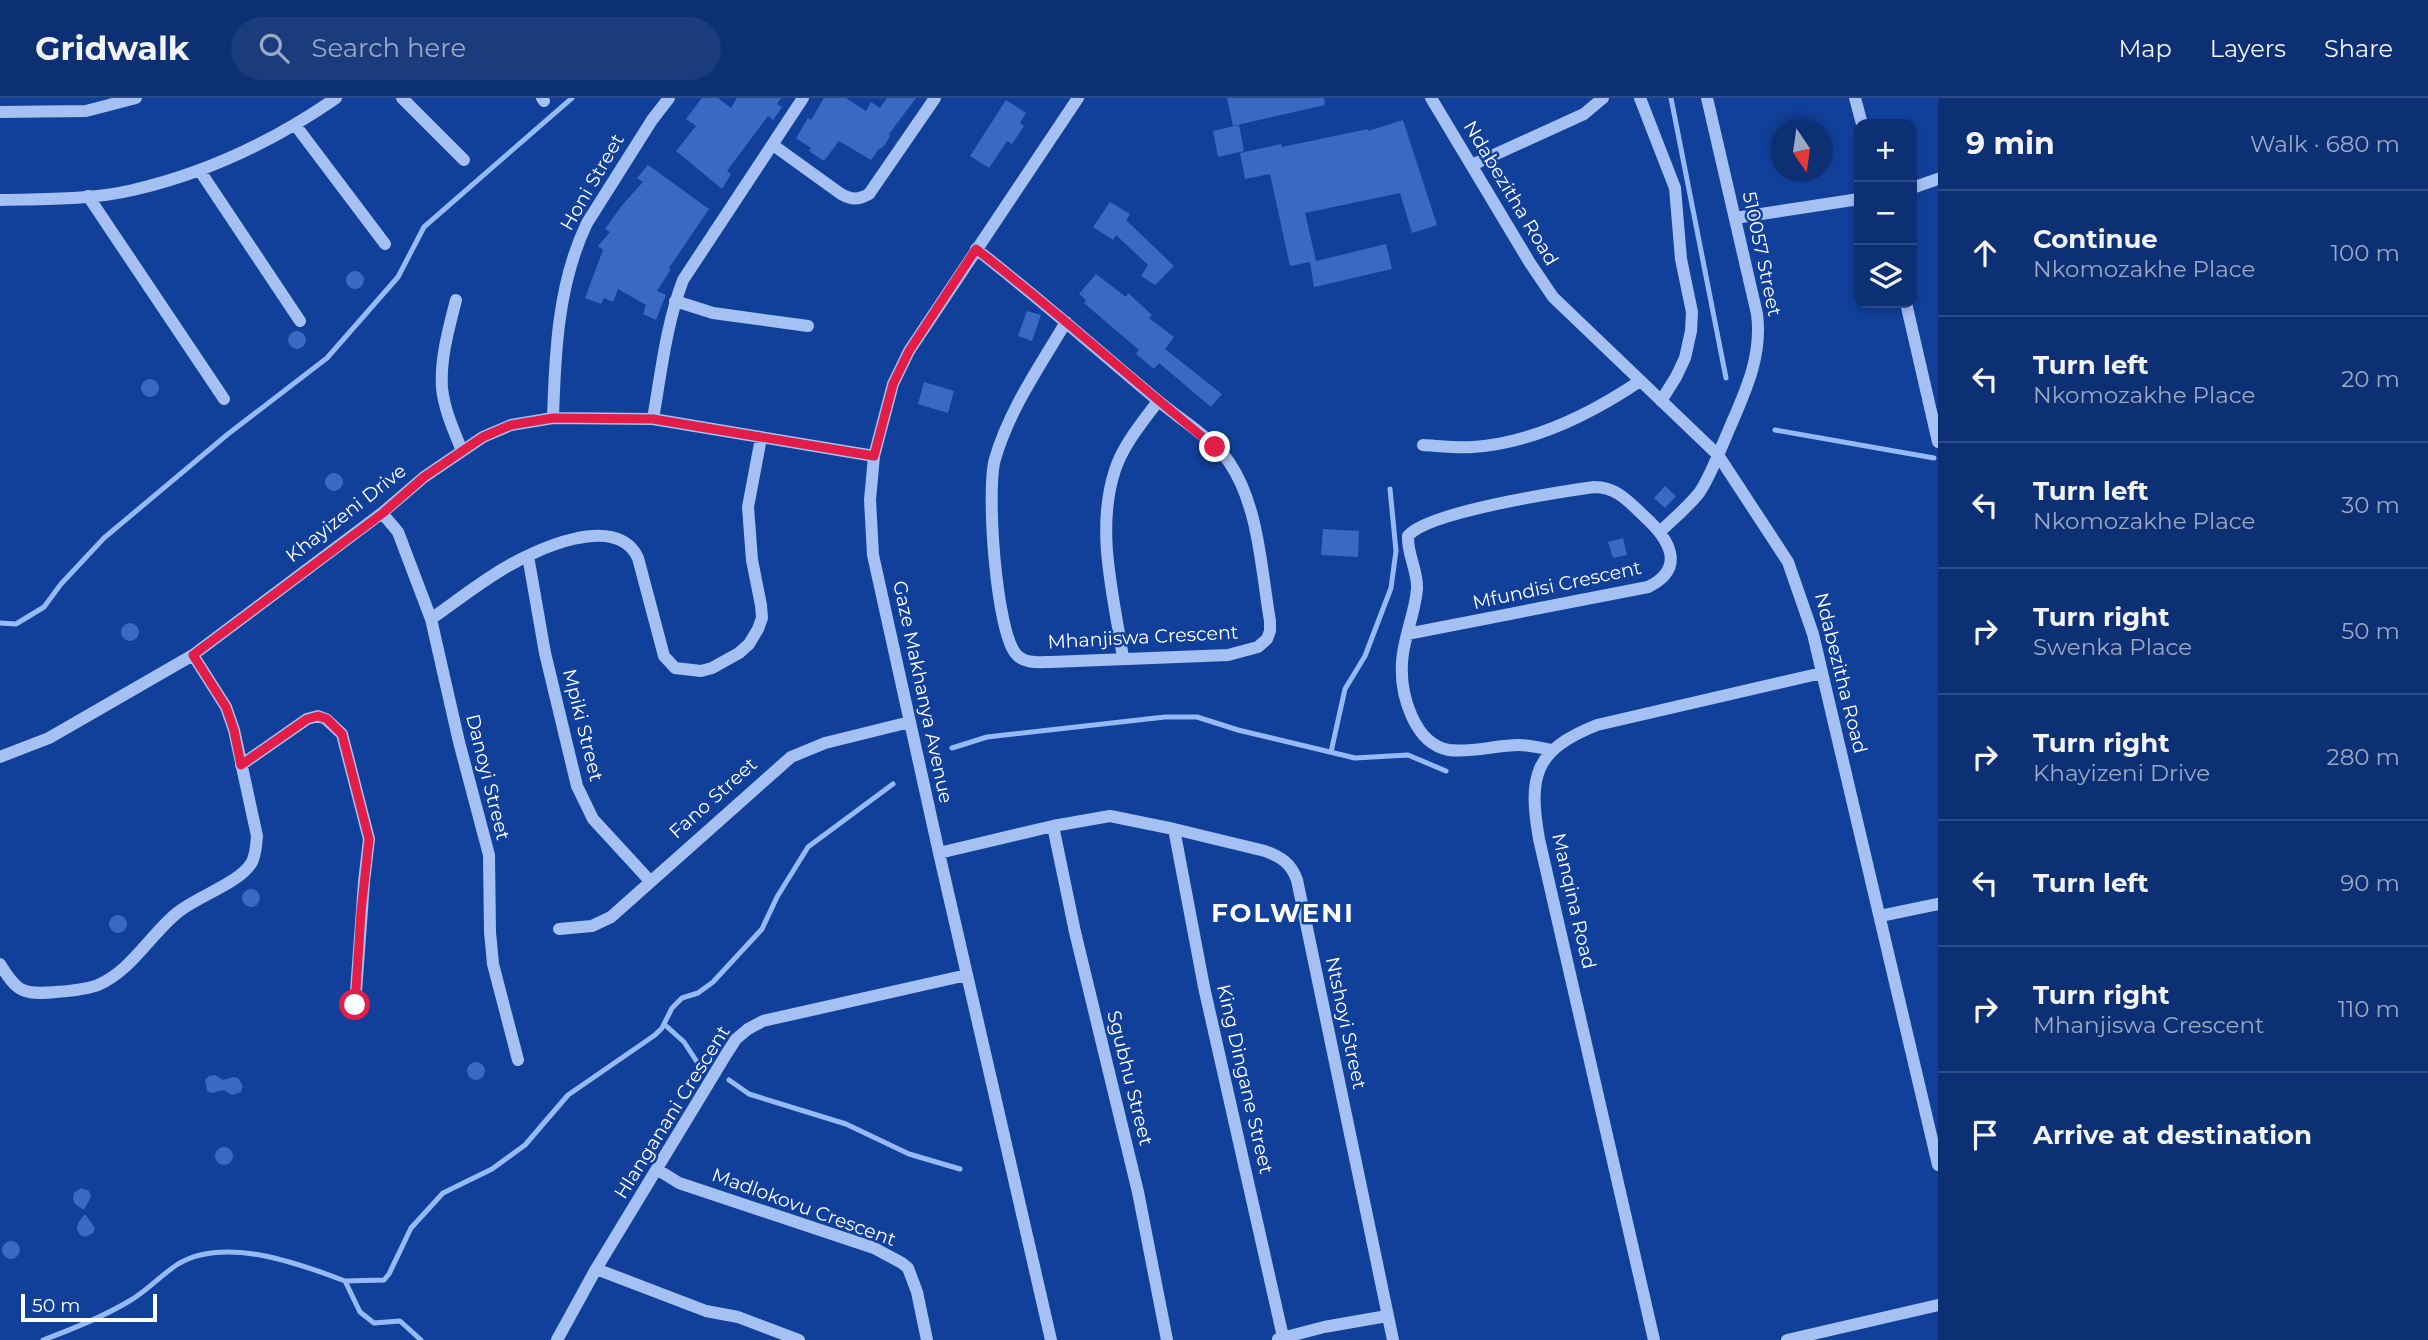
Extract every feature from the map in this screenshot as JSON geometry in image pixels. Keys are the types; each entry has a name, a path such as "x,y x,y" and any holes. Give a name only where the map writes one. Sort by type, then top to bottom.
{"street":[{"path":"0,112 86,111 136,98"},
{"path":"0,200 131,191 200,171 296,126 336,98"},
{"path":"402,98 464,160"},
{"name":"Honi Street","path":"553,418 563,297 578,241 652,120 670,98"},
{"path":"653,419 675,301 689,269 803,98"},
{"path":"773,145 849,199 862,198 869,194 935,98"},
{"name":"Gaze Makhanya Avenue","path":"1051,1340 873,555 870,500 874,456 893,384 909,351 1078,98"},
{"name":"Ndabezitha Road","path":"1431,98 1543,284 1582,326 1718,455 1788,562 1814,634 1938,1165"},
{"path":"1472,165 1584,114 1603,98"},
{"path":"1640,98 1675,188 1681,259 1692,312 1685,358 1661,401"},
{"name":"510057 Street","path":"1661,531 1698,494 1718,455 1750,378 1758,348 1757,314 1707,98"},
{"path":"1855,98 1861,119"},
{"path":"296,126 385,244"},
{"path":"200,171 300,321"},
{"path":"1917,186 1938,179"},
{"path":"88,196 224,399"},
{"path":"1735,218 1854,200"},
{"name":"Mhanjiswa Crescent","path":"976,249 1037,296 1228,461 1250,511 1256,537 1270,631 1267,639 1258,647 1228,654 1030,662 1020,659 1014,652 1004,619 990,503 993,467 1017,407 1066,322"},
{"path":"456,300 444,352 442,388 446,409 462,451"},
{"path":"675,301 713,313 808,326"},
{"path":"1907,308 1938,442"},
{"path":"1423,445 1473,447 1531,436 1607,403 1640,381"},
{"path":"1123,658 1106,548 1105,523 1115,469 1125,448 1158,401"},
{"name":"Khayizeni Drive","path":"0,757 49,738 193,655 383,513 424,477 493,432 511,425 553,418 653,419 874,456"},
{"path":"431,619 503,568 528,556 587,536 607,535 627,541 634,547 668,663 687,671 712,668 739,653 749,644 762,618 748,524 753,470 761,438"},
{"path":"1661,531 1622,495 1605,487 1580,489 1471,510 1414,530 1408,536 1408,543 1416,570 1417,590 1402,664 1403,681 1413,719 1430,743 1451,750 1519,745 1551,750 1576,734 1597,725 1822,673"},
{"name":"Danoyi Street","path":"383,513 398,532 431,619 465,767 489,855 494,964 518,1060"},
{"name":"Mfundisi Crescent","path":"1407,634 1648,587 1665,576 1671,561 1670,550 1661,531"},
{"name":"Mpiki Street","path":"528,556 545,653 577,786 593,819 650,880"},
{"path":"0,964 21,991 36,994 97,985 125,966 167,921 188,904 243,873 251,863 256,851 257,836 234,730 226,707 193,655"},
{"path":"241,765 307,719 318,716 327,719 342,734 369,839 355,1005"},
{"name":"Fano Street","path":"559,929 581,928 601,923 611,917 791,757 825,743 910,722"},
{"name":"Manqina Road","path":"1551,750 1537,776 1534,809 1539,839 1654,1340"},
{"name":"Ntshoyi Street","path":"939,853 1110,816 1265,851 1279,856 1294,871 1393,1340"},
{"name":"Sgubhu Street","path":"1054,826 1075,932 1138,1192 1167,1340"},
{"name":"King Dingane Street","path":"1174,829 1204,987 1280,1339"},
{"path":"1880,916 1938,904"},
{"name":"Hlanganani Crescent","path":"557,1340 596,1269 736,1039 748,1029 778,1016 967,975"},
{"name":"Madlokovu Crescent","path":"658,1170 679,1183 874,1248 902,1263 913,1277 927,1340"},
{"path":"596,1269 706,1311 738,1317 800,1340"},
{"path":"1787,1340 1838,1334 1938,1305"},
{"path":"1280,1339 1387,1316"}],"building":[{"path":"702,98 718,98 731,108 737,98 781,98 777,104 782,107 773,120 768,116 727,171 731,174 722,189 676,151 696,126 686,119"},
{"path":"824,98 846,98 866,111 871,102 880,108 887,98 916,98 889,134 884,146 871,160 839,141 824,161 796,138"},
{"path":"1227,98 1324,98 1325,105 1233,126"},
{"path":"1006,100 1026,113 1020,123 1024,126 1012,144 1007,141 989,168 970,156"},
{"path":"1403,120 1437,225 1412,233 1400,193 1305,213 1316,261 1386,244 1392,269 1314,287 1310,262 1290,266 1270,174 1245,179 1240,153 1368,131"},
{"path":"1239,125 1244,151 1218,157 1213,131"},
{"path":"648,165 709,209 669,268 671,269 657,291 666,295 656,320 643,314 646,305 618,289 613,302 604,298 601,304 585,298 603,250 598,246 610,232 605,229 643,182 637,178"},
{"path":"1110,202 1130,214 1126,220 1174,266 1155,285 1141,276 1148,265 1116,235 1113,240 1093,227"},
{"path":"355,271 361,274 364,280 361,286 355,289 349,286 346,280 349,274"},
{"path":"1096,274 1126,297 1128,293 1152,315 1149,318 1174,337 1165,349 1222,394 1211,407 1159,363 1154,369 1136,354 1139,350 1084,303 1086,300 1079,294"},
{"path":"1027,311 1041,315 1032,341 1018,336"},
{"path":"297,331 303,334 306,340 303,346 297,349 291,346 288,340 291,334"},
{"path":"150,379 156,382 159,388 156,394 150,397 144,394 141,388 144,382"},
{"path":"924,382 954,391 948,413 918,404"},
{"path":"334,473 340,476 343,482 340,488 334,491 328,488 325,482 328,476"},
{"path":"1665,486 1676,496 1665,508 1654,498"},
{"path":"1323,529 1359,531 1358,557 1321,555"},
{"path":"1623,538 1627,555 1613,558 1608,542"},
{"path":"130,623 136,626 139,632 136,638 130,641 124,638 121,632 124,626"},
{"path":"251,889 257,892 260,898 257,904 251,907 245,904 242,898 245,892"},
{"path":"118,915 124,918 127,924 124,930 118,933 112,930 109,924 112,918"},
{"path":"476,1062 482,1065 485,1071 482,1077 476,1080 470,1077 467,1071 470,1065"},
{"path":"215,1075 223,1080 238,1078 243,1086 241,1092 232,1095 223,1090 212,1093 207,1091 205,1080"},
{"path":"224,1147 230,1150 233,1156 230,1162 224,1165 218,1162 215,1156 218,1150"},
{"path":"81,1188 89,1191 91,1197 84,1210 75,1204 73,1199 74,1193"},
{"path":"85,1214 95,1228 93,1233 85,1237 80,1235 77,1229"},
{"path":"11,1241 17,1244 20,1250 17,1256 11,1259 5,1256 2,1250 5,1244"}],"waterway":[{"path":"0,623 16,624 44,607 61,584 104,538 228,434 327,358 398,277 424,227 572,98"},
{"path":"1671,98 1726,378"},
{"path":"1775,430 1934,458"},
{"path":"1331,752 1345,689 1365,656 1391,588 1396,551 1390,489"},
{"path":"952,748 987,737 1165,717 1197,717 1238,730 1355,758 1408,755 1446,771"},
{"path":"345,1281 384,1280 411,1228 443,1193 492,1169 525,1145 568,1095 655,1035 662,1028 672,1008 682,998 698,993 713,982 762,929 777,897 808,847 893,784"},
{"path":"664,1024 684,1042 699,1065"},
{"path":"729,1080 749,1094 846,1124 909,1154 960,1169"},
{"path":"43,1340 120,1306 143,1292 178,1264 196,1256 217,1252 239,1252 284,1260 345,1281 360,1312 374,1323 400,1321 421,1340"}],"district":[{"name":"FOLWENI","path":"1283,913"}],"route":[{"path":"355,1005 369,839 347,745 342,734 327,719 318,716 307,719 241,765 226,707 193,655 383,513 424,477 483,437 511,425 553,418 653,419 874,456 893,384 909,351 976,249 1037,296 1215,447"}]}
